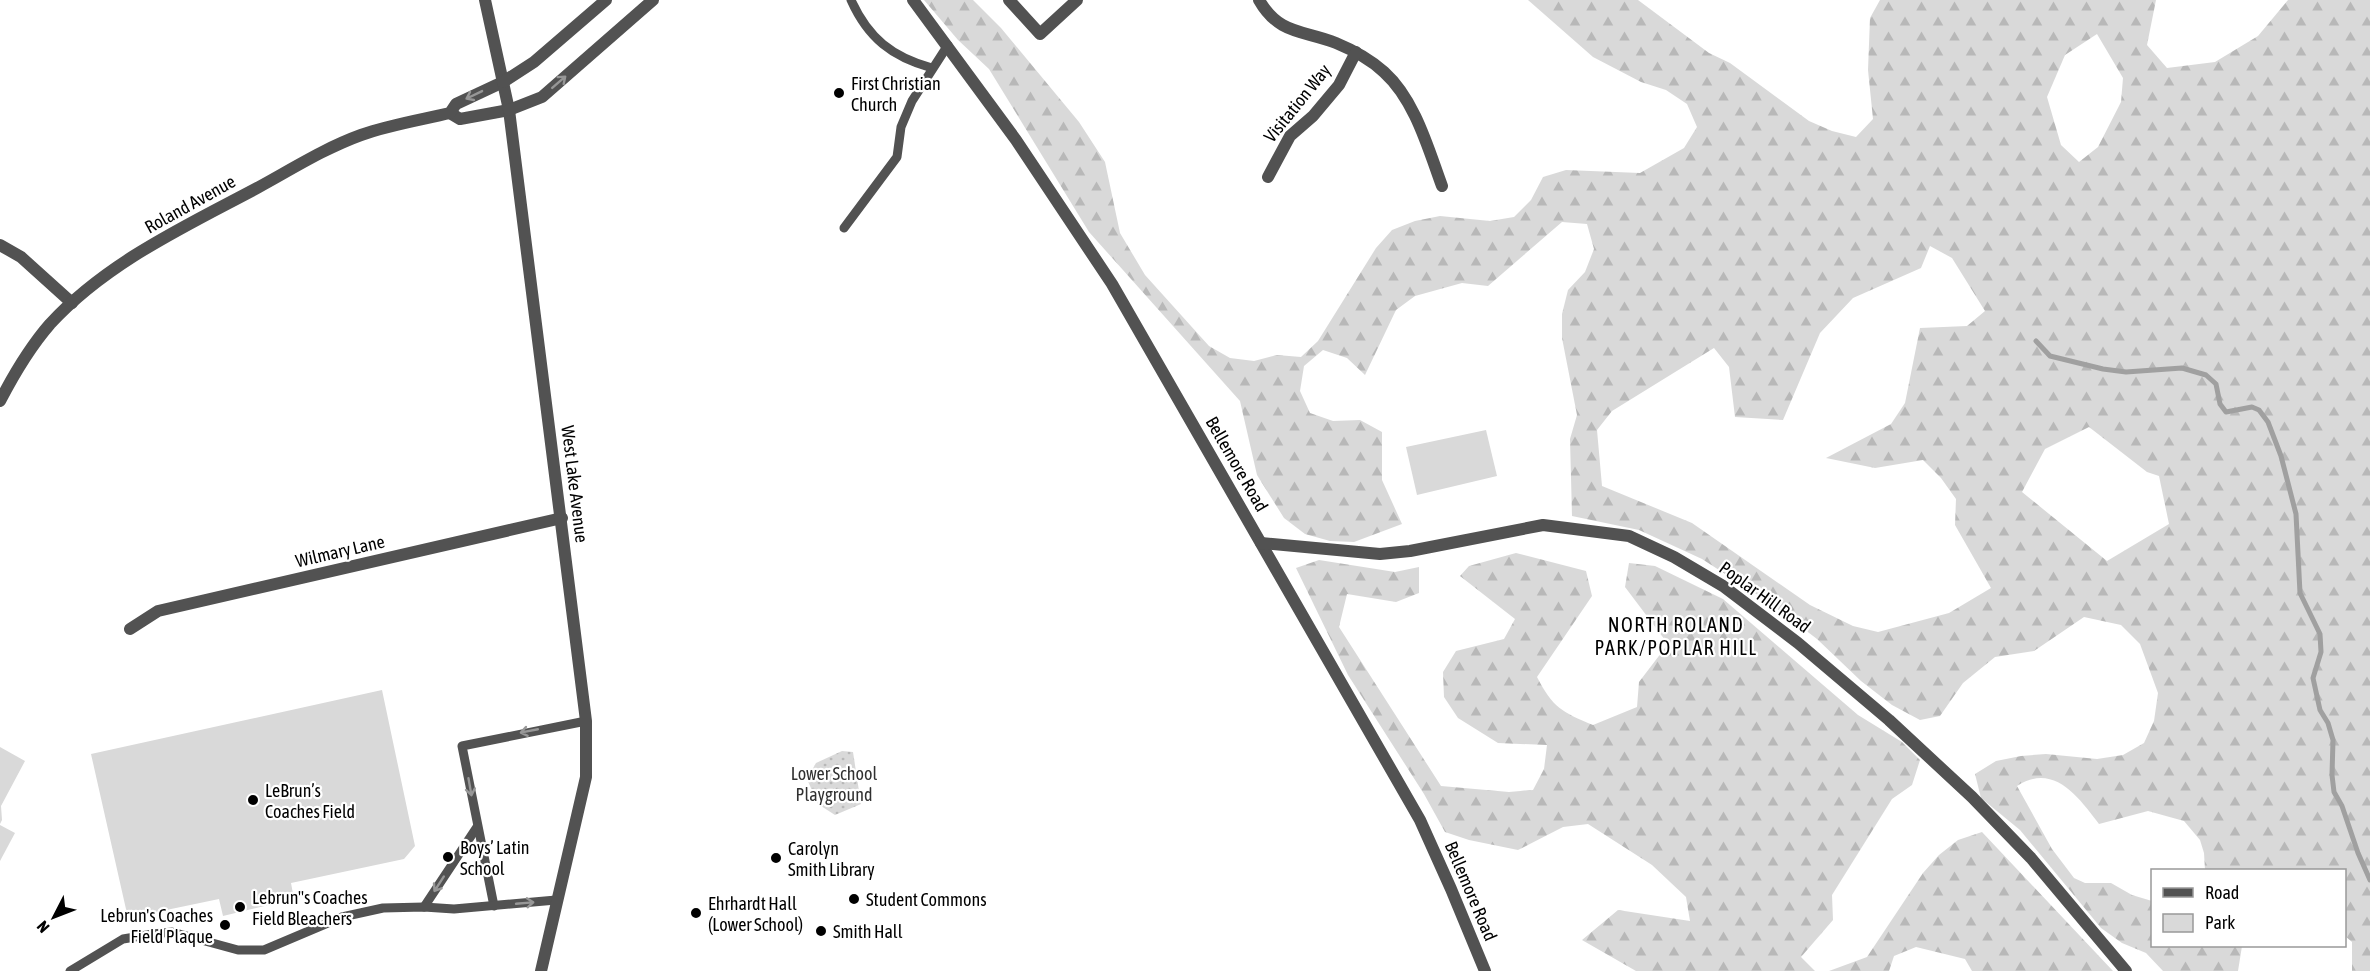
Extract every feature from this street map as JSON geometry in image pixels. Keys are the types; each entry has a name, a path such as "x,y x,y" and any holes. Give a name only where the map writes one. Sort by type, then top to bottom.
{"street":[{"name":"West Lake Avenue","path":"485,0 509,110 586,721 586,777 541,971"},
{"name":"Roland Avenue","path":"450,113 456,104 502,82 534,62 606,0"},
{"name":"Roland Avenue","path":"0,401 49,325 111,270 340,143 395,125 450,113 460,119 509,110 542,97 653,0"},
{"name":"Bellemore Road","path":"913,0 1037,170 1112,284 1420,820 1448,880 1485,971"},
{"path":"1009,0 1040,34 1077,0"},
{"path":"1259,0 1269,17 1280,25 1356,52 1382,70 1403,95 1418,125 1442,186"},
{"name":"Visitation Way","path":"1268,177 1290,136 1313,116 1332,93 1356,52"},
{"path":"0,245 21,257 72,303"},
{"name":"Wilmary Lane","path":"130,630 158,611 562,518"},
{"name":"Poplar Hill Road","path":"1261,543 1380,554 1410,552 1543,525 1629,536 1674,556 1723,586 1798,643 1889,720 1972,797 2031,858 2126,971"}],"lane":[{"path":"851,0 859,19 883,45 907,61 932,68"},
{"path":"844,228 897,157 901,127 912,101 948,45"},
{"path":"494,906 462,746 586,721"},
{"path":"424,906 477,827"},
{"path":"70,971 123,939 172,932 238,950 264,950 342,917 383,908 424,906 454,909 556,900"}],"green space":[{"path":"924,0 973,0 1001,28 1079,122 1105,162 1120,233 1145,275 1209,346 1230,358 1254,361 1277,355 1301,357 1318,341 1376,248 1392,230 1415,221 1440,216 1490,221 1514,217 1531,200 1543,177 1566,170 1640,173 1684,148 1697,127 1687,104 1666,90 1641,82 1593,57 1528,0 1638,0 1709,53 1730,63 1809,121 1832,131 1856,137 1873,119 1868,70 1870,18 1880,0 2156,0 2147,45 2167,68 2215,62 2258,36 2288,0 2370,0 2370,971 2352,971 2352,942 2346,937 2346,869 2205,869 2200,840 2184,821 2148,811 2099,824 2074,794 2054,781 2043,778 2030,780 2017,786 2052,849 2074,878 2085,883 2111,883 2132,895 2151,901 2151,947 2242,947 2238,971 2163,971 2146,953 2122,943 2101,928 2020,830 1981,798 1975,774 1996,761 2046,754 2097,759 2123,755 2144,743 2154,721 2158,693 2140,644 2121,625 2084,617 2034,651 1995,657 1963,683 1940,716 1920,720 1892,705 1861,681 1817,639 1767,601 1702,559 1639,530 1572,516 1570,439 1577,415 1562,338 1562,314 1568,290 1585,272 1594,249 1587,224 1562,222 1488,286 1462,283 1415,296 1396,310 1365,375 1347,358 1323,350 1304,366 1300,391 1310,413 1333,421 1360,420 1382,432 1382,480 1402,524 1354,542 1330,541 1305,534 1284,518 1257,475 1240,401 1089,232 989,69 958,40","holes":["2097,34 2123,78 2121,102 2098,147 2079,162 2061,145 2047,97 2065,55","1930,246 1952,258 1985,311 1967,326 1920,328 1905,403 1891,424 1826,458 1875,468 1923,460 1941,478 1956,499 1955,525 1991,588 1949,613 1878,632 1853,626 1810,605 1692,523 1602,486 1597,430 1612,411 1714,348 1729,367 1735,417 1783,420 1820,333 1853,298 1921,268","2089,427 2147,472 2159,476 2169,524 2107,561 2022,492 2045,449"]},
{"path":"1486,430 1497,476 1417,495 1406,447"},
{"path":"1516,553 1586,571 1592,596 1537,677 1548,696 1559,708 1573,716 1593,725 1637,707 1639,682 1668,644 1625,587 1629,563 1655,566 1723,599 1858,715 1902,742 1920,760 1912,785 1892,799 1832,895 1833,920 1801,957 1815,971 1636,971 1582,940 1618,910 1690,921 1686,897 1652,865 1588,824 1563,827 1518,850 1469,840 1445,832 1424,794 1348,675 1296,568 1319,560 1395,572 1419,567 1419,593 1396,602 1347,594 1339,627 1441,786 1509,792 1533,790 1544,769 1547,745 1498,743 1458,718 1444,697 1443,672 1456,651 1504,639 1515,619 1460,576 1469,566"},
{"name":"LeBrun’s Coaches Field","path":"382,690 415,846 404,859 291,883 294,899 223,916 219,899 128,918 91,754"},
{"path":"0,747 25,761 1,806 0,824"},
{"name":"Lower School Playground","path":"842,751 853,752 861,804 835,815 818,804 807,779 816,763"},
{"path":"0,825 15,833 0,861"},
{"path":"1982,832 2113,971 1972,971 1965,959 1916,947 1894,956 1889,971 1829,971 1867,957 1923,873 1939,855 1958,840"}],"waterway":[{"path":"2036,341 2050,356 2103,369 2126,372 2182,368 2206,375 2216,384 2220,404 2226,412 2252,407 2259,410 2268,422 2281,456 2296,514 2300,593 2320,634 2321,652 2313,678 2320,710 2328,723 2333,740 2334,792 2342,806 2370,880"}],"place":[{"name":"First Christian Church","path":"839,93"},
{"name":"LeBrun’s Coaches Field","path":"253,800"},
{"name":"Boys’ Latin School","path":"448,857"},
{"name":"Carolyn Smith Library","path":"776,858"},
{"name":"Student Commons","path":"854,899"},
{"name":"Lebrun''s Coaches Field Bleachers","path":"240,907"},
{"name":"Ehrhardt Hall (Lower School)","path":"696,913"},
{"name":"Lebrun's Coaches Field Plaque","path":"225,925"},
{"name":"Smith Hall","path":"821,931"}],"district":[{"name":"NORTH ROLAND PARK/POPLAR HILL","path":"1676,636"}]}
